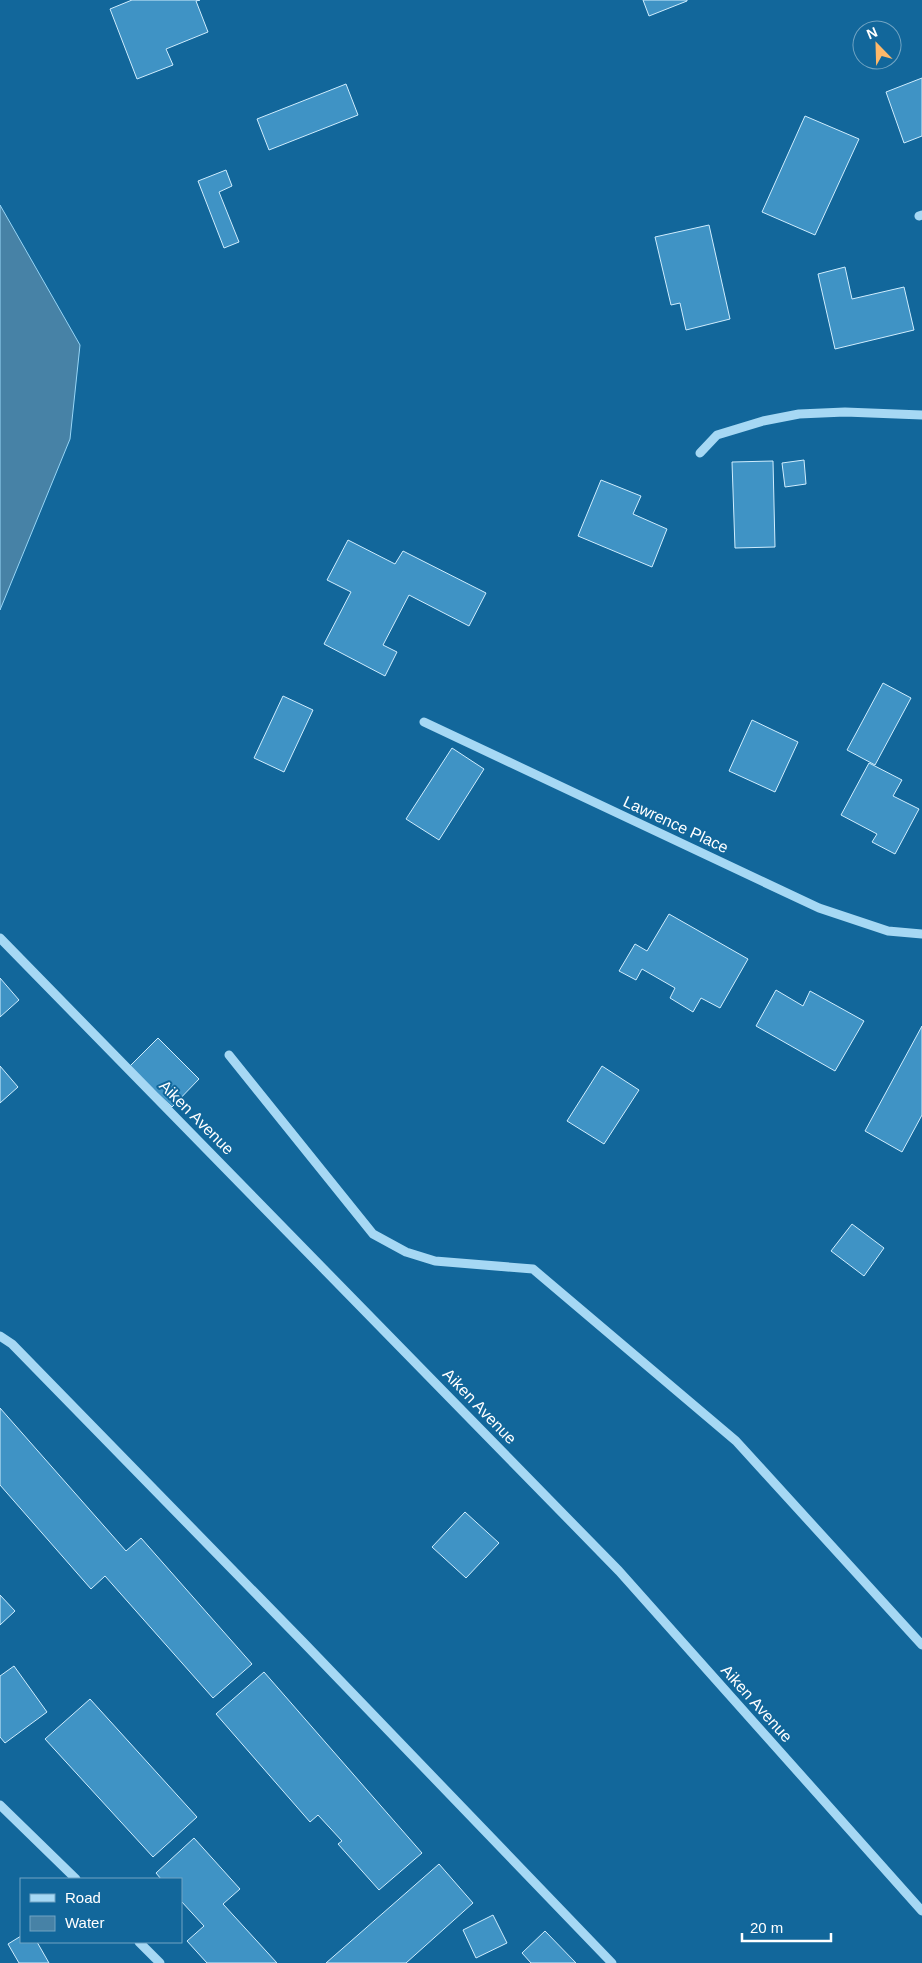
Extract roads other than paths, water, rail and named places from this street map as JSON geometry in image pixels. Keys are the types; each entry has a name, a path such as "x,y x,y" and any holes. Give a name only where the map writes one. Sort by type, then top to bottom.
{"street":[{"path":"700,453 717,435 763,421 799,414 844,412 922,415"},
{"name":"Lawrence Place","path":"424,722 819,908 888,931 922,934"},
{"name":"Aiken Avenue","path":"0,938 619,1571 922,1911"},
{"path":"229,1055 373,1234 406,1252 435,1261 533,1269 736,1441 922,1645"},
{"path":"0,1336 12,1344 32,1364 612,1963"},
{"path":"0,1805 75,1878"},
{"path":"140,1943 160,1963"}],"water":[{"path":"0,205 80,345 70,439 0,610"}]}
